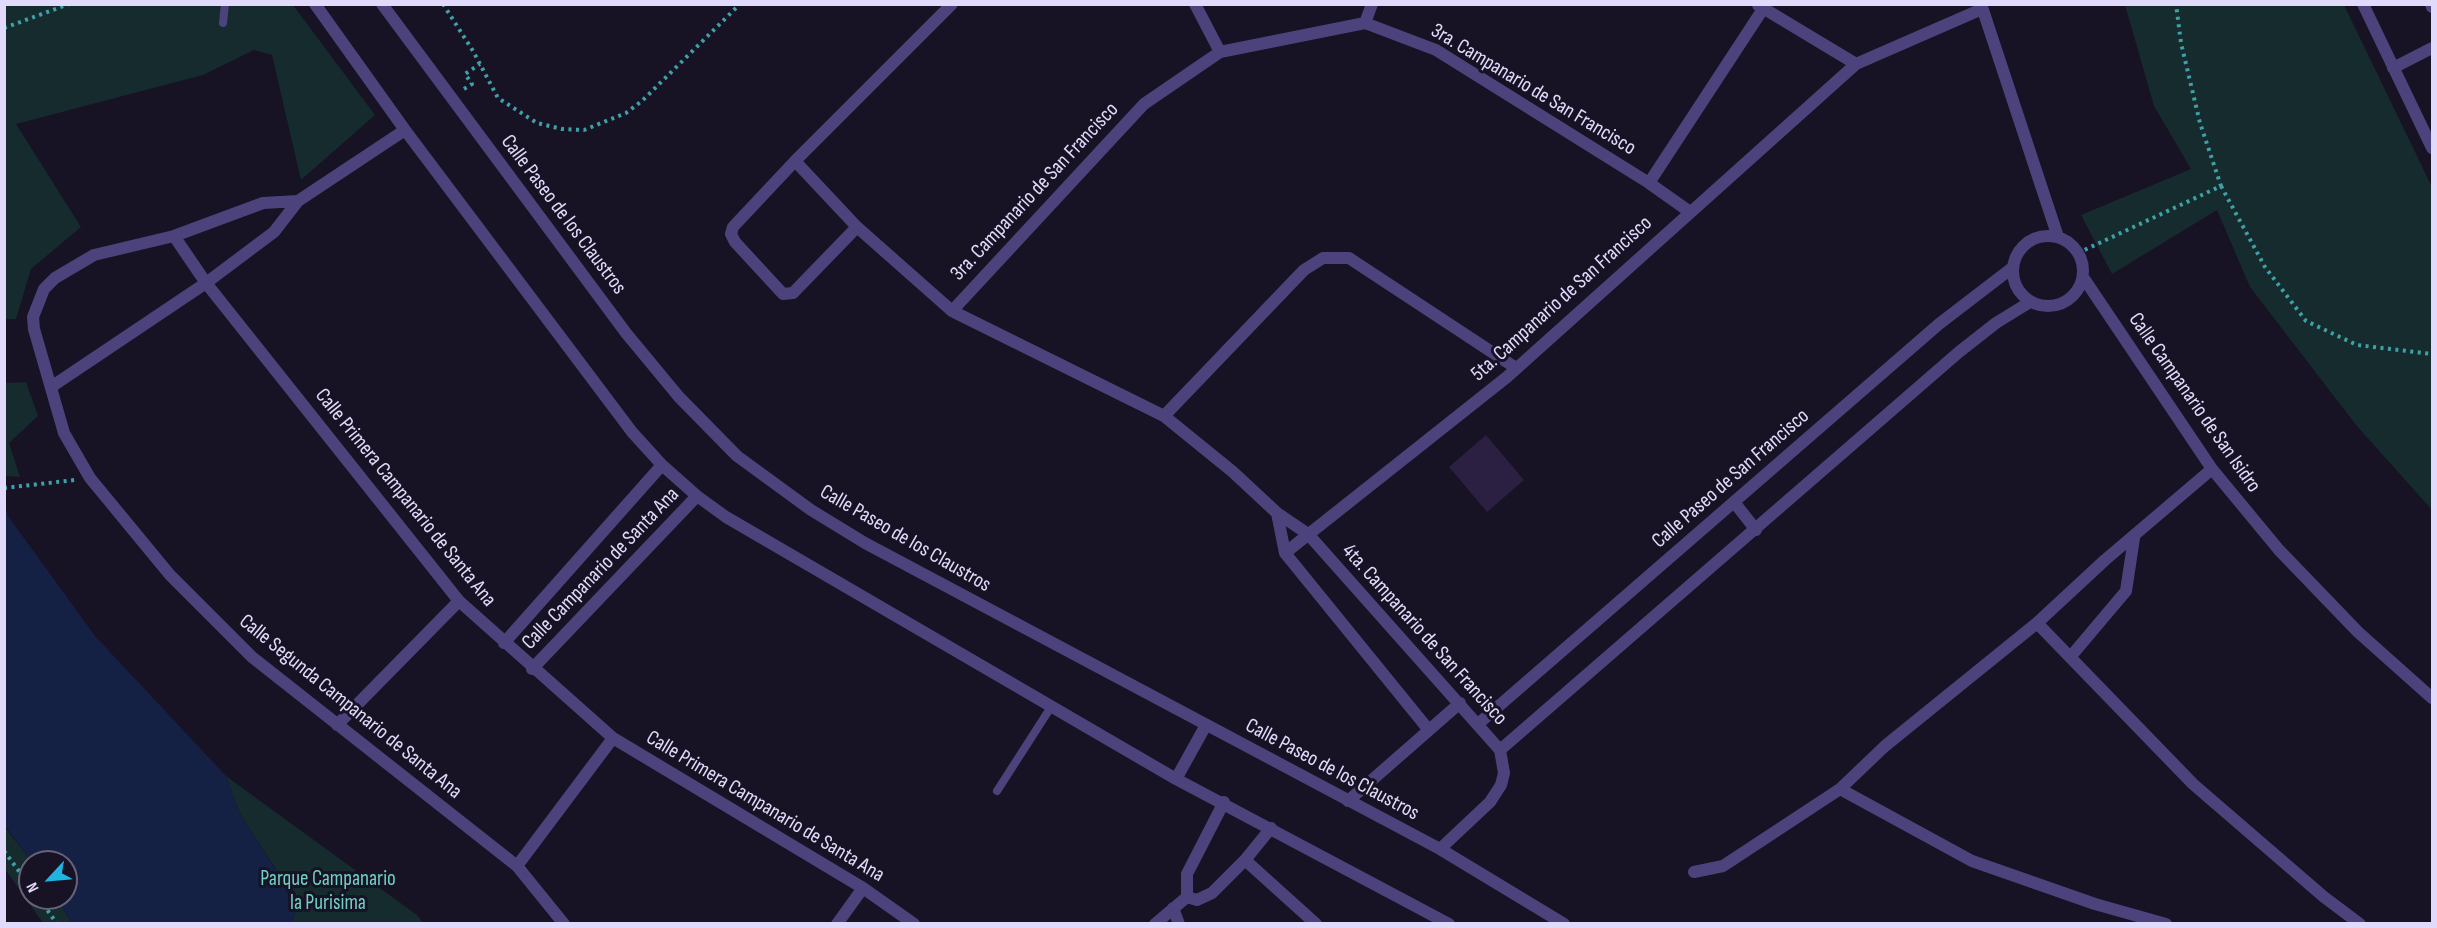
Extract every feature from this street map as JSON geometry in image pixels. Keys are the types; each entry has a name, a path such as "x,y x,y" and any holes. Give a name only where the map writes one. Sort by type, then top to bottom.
{"street":[{"name":"Calle Paseo de los Claustros","path":"382,4 626,333 679,397 737,456 811,510 866,543 1440,849 1564,924"},
{"path":"857,227 792,293 783,294 735,242 731,234 733,227 795,161 952,4"},
{"path":"1195,4 1220,52"},
{"path":"1365,23 1372,4"},
{"path":"2362,4 2393,68 2430,135 2433,148"},
{"path":"320,6 405,130 632,432 662,465 698,496 726,517 1176,779 1224,802 1449,924"},
{"path":"1649,183 1760,7 1856,63 1982,7 2058,237 2078,253 2083,264 2083,277 2074,295 2057,306 2043,306 2030,302 2020,293 2013,281 2012,268 2016,256 2023,245 2034,238 2058,237"},
{"name":"3ra. Campanario de San Francisco","path":"952,311 1144,104 1220,52 1365,23 1436,50 1649,183 1690,212"},
{"path":"2393,68 2433,48"},
{"name":"5ta. Campanario de San Francisco","path":"1285,553 1516,368 1856,63"},
{"path":"51,387 206,283 274,232 298,201 405,130"},
{"name":"4ta. Campanario de San Francisco","path":"795,161 857,227 952,311 1164,416 1233,472 1277,513 1308,534 1500,750 1504,773 1501,785 1490,802 1440,849"},
{"name":"Calle Segunda Campanario de Santa Ana","path":"298,201 263,203 174,236 94,255 55,278 44,289 33,317 34,328 64,433 90,478 170,575 252,657 517,866 564,924"},
{"name":"Calle Primera Campanario de Santa Ana","path":"174,236 206,283 459,601 504,643 613,738 863,888 914,924"},
{"path":"1164,416 1304,270 1323,258 1349,258 1516,368"},
{"name":"Calle Paseo de San Francisco","path":"1478,724 1939,324 2012,268"},
{"name":"Calle Campanario de San Isidro","path":"2083,277 2212,469 2278,550 2358,632 2433,698"},
{"path":"1500,750 1959,352 1996,323 2030,302"},
{"name":"Calle Campanario de Santa Ana","path":"504,643 662,465"},
{"path":"1694,872 1723,866 1840,789 1885,746 2037,623 2105,560 2134,538 2212,469"},
{"name":"Calle Campanario de Santa Ana","path":"532,669 698,496"},
{"path":"1734,502 1756,530"},
{"path":"1277,513 1285,553 1428,729"},
{"path":"2072,655 2126,591 2134,538"},
{"path":"337,725 459,601"},
{"path":"2037,623 2072,655 2193,784 2324,897 2360,924"},
{"path":"1348,801 1460,703"},
{"path":"1176,779 1206,725"},
{"path":"517,866 613,738"},
{"path":"1840,789 1972,861 2095,904 2166,924"},
{"path":"1187,897 1187,874 1224,802"},
{"path":"1187,897 1197,900 1212,893 1245,860 1271,828"},
{"path":"1245,860 1316,924"},
{"path":"837,924 863,888"},
{"path":"1155,924 1187,897"},
{"path":"1173,908 1179,924"}],"lane":[{"path":"223,23 225,4"},
{"path":"997,791 1051,707"}],"path":[{"path":"4,28 69,4"},
{"path":"442,4 480,64 498,98 537,123 562,129 584,130 616,118 642,101 740,4"},
{"path":"2176,4 2181,43 2200,123 2222,186 2265,267 2306,321 2356,345 2433,354"},
{"path":"451,98 471,84 465,74 480,64"},
{"path":"2078,253 2222,186"},
{"path":"5,488 90,478"},
{"path":"4,851 18,870"},
{"path":"47,910 57,924"}],"green space":[{"path":"5,5 293,5 375,115 301,180 272,55 254,50 203,75 16,124 81,227 31,269 16,319 5,319"},
{"path":"2125,5 2344,5 2432,187 2432,510 2356,425 2250,287 2217,210 2112,274 2081,215 2191,169 2154,106"},
{"path":"26,382 38,416 9,443 20,477 5,476 5,383"},
{"name":"Parque Campanario la Purisima","path":"226,776 417,915 423,923 292,923 298,904 239,812"},
{"path":"4,826 23,850 18,850 18,887 5,869"},
{"path":"34,910 64,910 72,923 43,923"}],"water":[{"path":"5,506 8,516 95,636 226,776 239,812 298,905 292,923 72,923 64,910 78,910 78,850 23,850 5,826"}],"building":[{"path":"1486,435 1524,480 1487,512 1449,467"}]}
